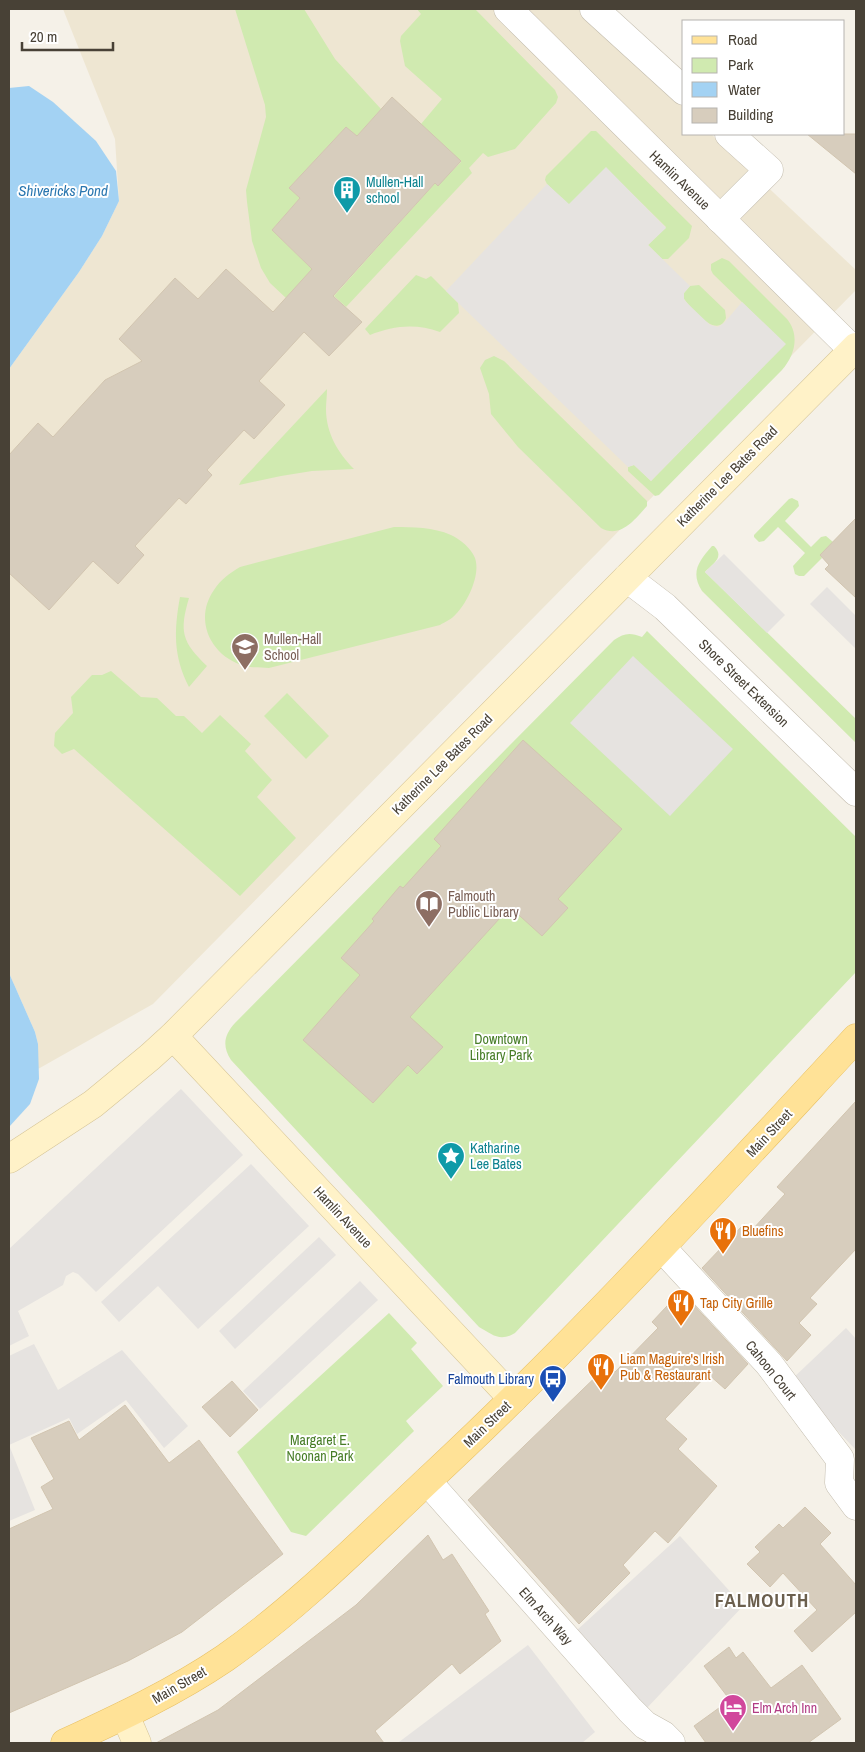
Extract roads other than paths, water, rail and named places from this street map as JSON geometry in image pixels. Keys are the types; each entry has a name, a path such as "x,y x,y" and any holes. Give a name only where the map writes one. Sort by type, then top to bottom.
{"main road":[{"name":"Main Street","path":"64,1743 165,1694 224,1658 270,1624 334,1570 514,1399 662,1248 856,1038"}],"street":[{"name":"Hamlin Avenue","path":"508,9 720,219 855,348"},
{"path":"594,9 682,90"},
{"path":"720,219 769,170 730,135"},
{"name":"Katherine Lee Bates Road","path":"9,1159 93,1104 173,1036 855,348"},
{"name":"Shore Street Extension","path":"627,578 665,607 856,792"},
{"name":"Hamlin Avenue","path":"173,1036 514,1399"},
{"name":"Cahoon Court","path":"662,1248 775,1372 840,1459 839,1483 856,1506"},
{"name":"Elm Arch Way","path":"427,1481 634,1714 671,1743"},
{"path":"125,1715 137,1743"}],"water":[{"name":"Shivericks Pond","path":"29,86 53,102 96,141 116,171 119,201 102,236 79,272 9,369 9,88"},
{"path":"9,973 35,1032 38,1044 39,1079 30,1104 9,1127"}],"place":[{"name":"Mullen-Hall school","path":"347,214"},
{"name":"Mullen-Hall School","path":"245,671"},
{"name":"Falmouth Public Library","path":"429,928"},
{"name":"Katharine Lee Bates","path":"451,1180"},
{"name":"Bluefins","path":"723,1255"},
{"name":"Tap City Grille","path":"681,1327"},
{"name":"Liam Maguire's Irish Pub & Restaurant","path":"601,1391"},
{"name":"Falmouth Library","path":"553,1403"},
{"name":"Elm Arch Inn","path":"733,1732"}],"district":[{"name":"FALMOUTH","path":"762,1600"}],"park label":[{"name":"Downtown Library Park","path":"501,1048"},
{"name":"Margaret E. Noonan Park","path":"320,1448"}]}
